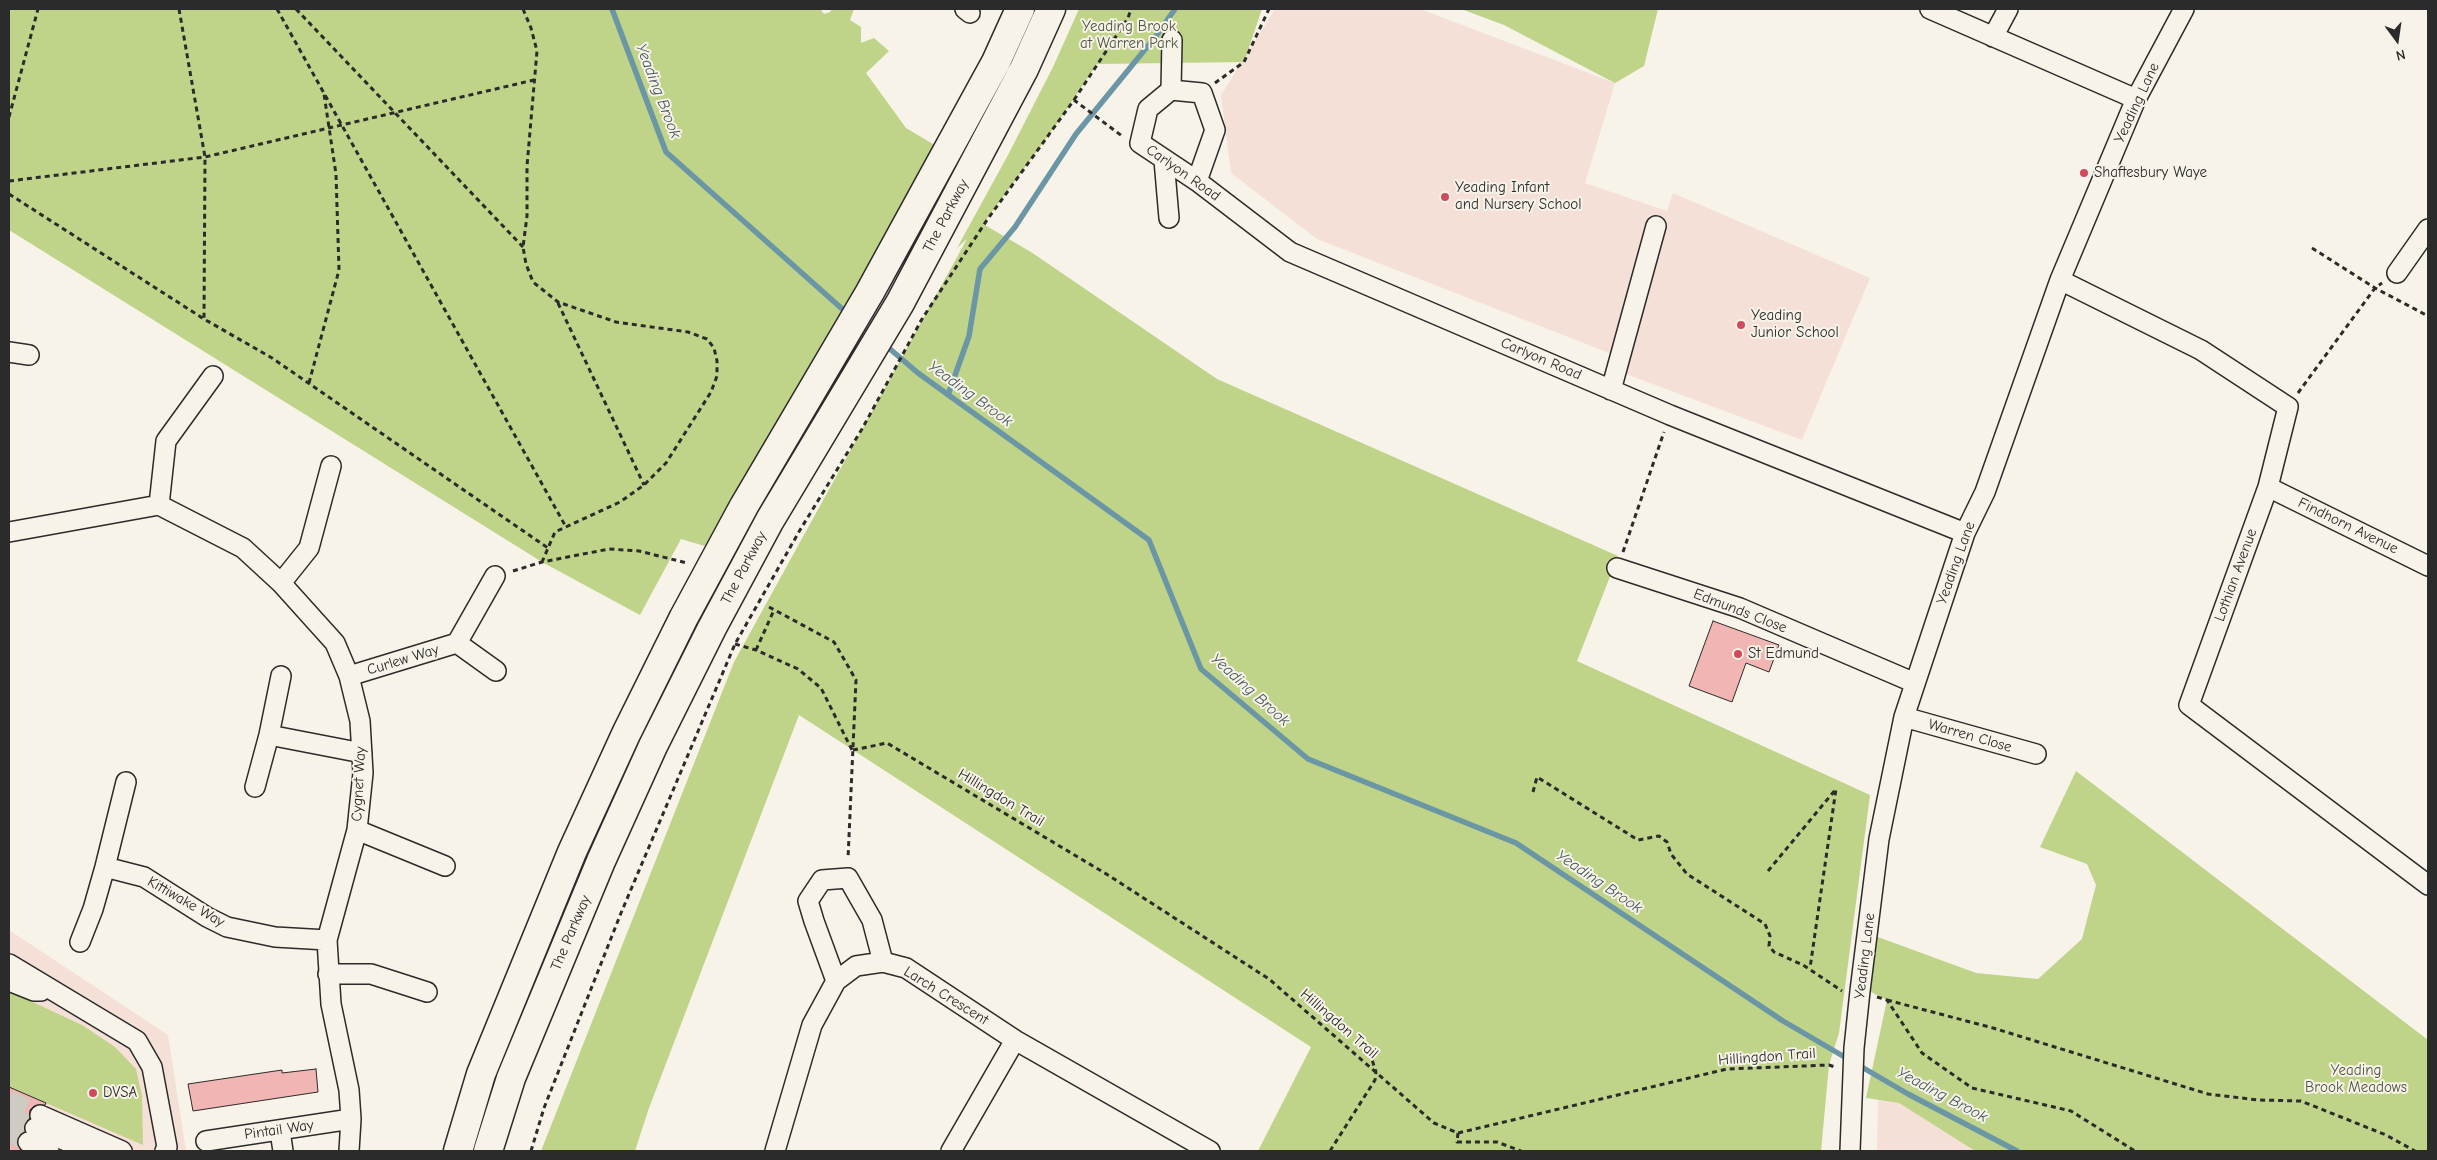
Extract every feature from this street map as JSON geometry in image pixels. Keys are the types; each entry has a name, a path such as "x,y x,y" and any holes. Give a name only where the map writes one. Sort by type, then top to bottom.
{"highway":[{"name":"The Parkway","path":"458,1151 485,1065 572,852 626,734 684,617 744,506 870,292 996,62 1020,9"},
{"name":"The Parkway","path":"488,1151 511,1078 601,861 653,746 712,628 770,520 900,303 1024,69 1051,9"}],"street":[{"path":"1930,9 2136,99"},
{"path":"1993,37 2008,9"},
{"name":"Yeading Lane","path":"1850,1151 1854,1048 1859,997 1879,839 1904,717 1965,533 1985,492 2060,280 2136,99 2184,9"},
{"path":"1171,90 1172,40"},
{"path":"1140,143 1148,109 1171,90 1202,93 1215,130 1197,181"},
{"name":"Carlyon Road","path":"1140,143 1197,181 1290,252 1670,415 1965,533"},
{"path":"1164,160 1169,218"},
{"path":"1611,390 1656,226"},
{"path":"2397,273 2428,229"},
{"path":"2060,280 2201,350 2288,407"},
{"path":"9,352 29,355"},
{"path":"9,532 159,506 166,441 213,376"},
{"name":"Lothian Avenue","path":"2288,407 2268,487 2189,705 2428,885"},
{"path":"281,583 309,548 331,466"},
{"name":"Findhorn Avenue","path":"2268,487 2428,566"},
{"name":"Cygnet Way","path":"159,506 243,548 281,583 335,643 349,676 360,721 363,773 357,830 327,940 331,1004 349,1090 352,1119 349,1151"},
{"name":"Edmunds Close","path":"1617,568 1740,608 1915,683"},
{"name":"Curlew Way","path":"349,676 457,644 495,576"},
{"name":"Curlew Way","path":"457,644 496,671"},
{"path":"255,787 269,735 281,676"},
{"name":"Warren Close","path":"1904,717 2036,754"},
{"path":"269,735 362,753"},
{"path":"80,942 93,909 105,868 126,782"},
{"path":"357,830 445,866"},
{"name":"Kittiwake Way","path":"105,868 144,877 207,917 227,927 275,936 327,940"},
{"path":"836,981 808,900 822,880 848,878 872,920 883,962"},
{"name":"Larch Crescent","path":"775,1151 812,1025 836,981 856,966 883,962 906,968 1014,1040 1210,1151"},
{"path":"9,964 137,1041 146,1053 152,1067 169,1150"},
{"path":"328,974 371,974 427,992"},
{"path":"9,981 34,990 55,991"},
{"path":"951,1151 1014,1040"},
{"name":"Pintail Way","path":"206,1141 352,1119"},
{"path":"34,1128 49,1151"},
{"path":"34,1128 90,1151"},
{"path":"34,1128 122,1151"},
{"path":"280,1131 283,1151"}],"path":[{"path":"9,117 38,9"},
{"path":"178,9 205,158 204,319"},
{"path":"277,9 566,527"},
{"path":"296,9 394,114 523,247"},
{"path":"523,9 531,28 537,51 527,166 527,216 523,247 526,264 533,282 558,302 616,322 688,332 707,339 714,348 716,376 710,392 666,464 620,502 555,532 542,562"},
{"path":"530,1151 544,1108 617,922 735,644 922,319 987,220 1074,100 1128,18 1131,9"},
{"path":"1202,93 1244,62 1269,9"},
{"path":"9,181 205,158 534,80"},
{"path":"308,383 339,270 336,174 323,90"},
{"path":"1074,100 1125,138 1140,143"},
{"path":"9,194 204,319 272,358 548,548"},
{"path":"2312,248 2375,288 2428,316"},
{"path":"2288,407 2375,288 2397,273"},
{"path":"558,302 644,484"},
{"path":"1617,568 1670,415"},
{"path":"495,576 542,562 609,549 639,551 694,565"},
{"path":"769,607 834,642 856,680 848,878"},
{"path":"756,650 774,610"},
{"path":"735,644 756,650 798,669 821,688 853,750"},
{"name":"Hillingdon Trail","path":"853,750 887,743 1108,875 1269,979 1434,1123 1458,1133 1727,1068 1829,1065 1853,1072"},
{"path":"1533,792 1537,777 1638,840 1659,836 1667,842 1671,854 1687,874 1766,924 1770,936 1769,946 1774,952 1810,969 1859,997 1887,1000 1993,1028 2208,1094 2258,1100 2301,1101 2386,1135 2416,1151"},
{"path":"1768,871 1836,789 1810,969"},
{"path":"1887,1000 1922,1053 1972,1088 2071,1111 2135,1151"},
{"path":"1330,1151 1376,1080 1376,1072 1368,1047"},
{"path":"1458,1133 1457,1142 1497,1142 1521,1151"}],"shaded area":[{"name":"Yeading Infant and Nursery School","path":"1275,9 1420,9 1615,83 1585,183 1667,211 1673,193 1870,278 1802,440 1618,371 1622,358 1317,239 1231,173 1221,95"},
{"name":"DVSA","path":"9,930 168,1035 186,1151 9,1151"},
{"path":"1878,1100 1899,1103 1975,1151 1877,1151"}],"green space":[{"path":"9,9 820,9 824,14 832,9 854,9 850,20 861,27 861,43 874,38 889,51 866,73 906,128 943,150 708,547 681,539 640,615 542,562 9,230"},
{"name":"Yeading Brook at Warren Park","path":"1079,9 1262,9 1244,62 1097,64 1054,128 983,224 1031,252 1217,379 1618,556 1577,661 1870,795 1839,1033 1829,1065 1821,1151 1258,1151 1311,1047 799,715 649,1108 635,1151 541,1151 734,662 967,239 957,248 1053,67"},
{"path":"1461,9 1658,9 1644,66 1615,83 1504,25"},
{"name":"Yeading Brook Meadows","path":"2076,771 2428,1040 2428,1151 1975,1151 1899,1103 1866,1098 1887,1000 1865,989 1867,933 1976,973 2038,979 2082,939 2096,885 2087,864 2040,847"},
{"path":"9,991 82,1025 115,1047 136,1069 142,1096 143,1145 9,1087"}],"building":[{"name":"St Edmund","path":"1713,621 1779,645 1769,672 1746,663 1732,702 1689,686"},
{"path":"316,1069 318,1092 193,1111 188,1084 282,1070 282,1073"},
{"path":"9,1087 46,1103 45,1105 34,1106 30,1110 30,1118 24,1124 25,1132 18,1138 17,1144 22,1151 9,1151"}],"waterway":[{"name":"Yeading Brook","path":"612,9 666,152 849,315"},
{"path":"948,395 969,336 980,269 1015,227 1076,134 1156,36 1175,9"},
{"name":"Yeading Brook","path":"883,343 918,373 1149,540 1201,669 1308,759 1516,843 1783,1021 1908,1094 2017,1151"}],"tunnel":[{"path":"9,1100 40,1115"},
{"path":"9,1116 35,1128"},
{"path":"9,1133 28,1142"}],"place":[{"name":"Shaftesbury Waye","path":"2084,173"},
{"name":"Yeading Infant and Nursery School","path":"1445,197"},
{"name":"Yeading Junior School","path":"1741,325"},
{"name":"St Edmund","path":"1738,654"},
{"name":"DVSA","path":"93,1093"}]}
